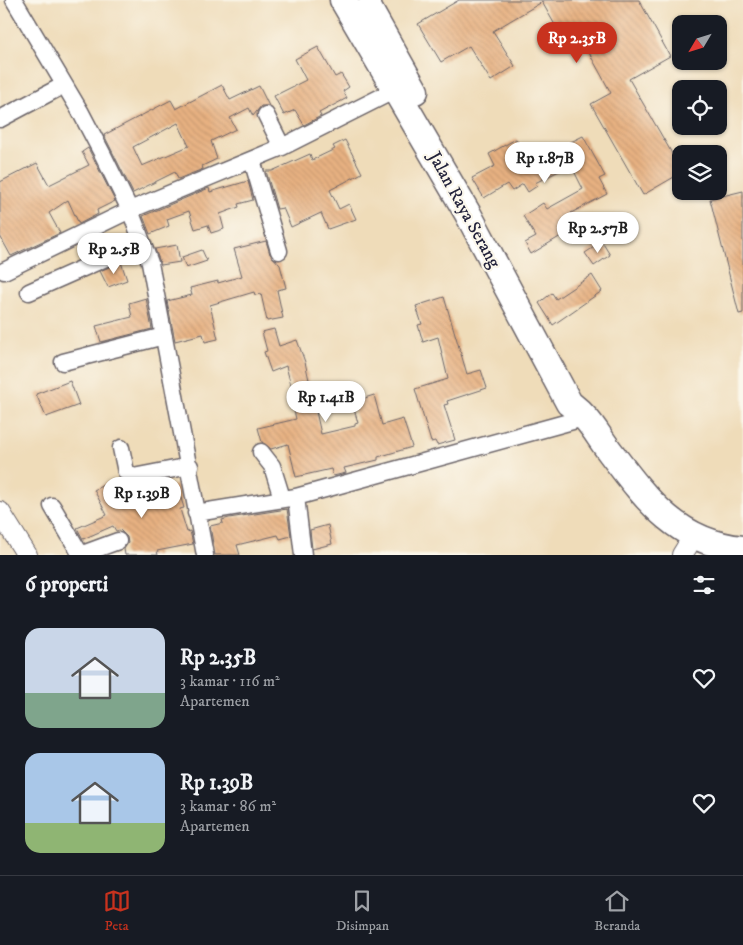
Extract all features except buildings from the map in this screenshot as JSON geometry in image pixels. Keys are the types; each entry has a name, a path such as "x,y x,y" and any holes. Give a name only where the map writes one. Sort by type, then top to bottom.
{"highway":[{"name":"Jalan Raya Serang","path":"343,0 402,87 437,127 586,400 587,417 611,453 673,523 688,546 743,549"},
{"name":"Jalan Raya Serang","path":"364,0 396,54 402,87"}],"street":[{"path":"14,0 80,111 130,210 150,263 190,466 196,513 205,555"},
{"path":"0,119 64,85"},
{"path":"4,271 130,210 282,147 402,87"},
{"path":"266,115 282,147"},
{"path":"252,160 279,251"},
{"path":"29,292 142,242"},
{"path":"63,362 164,336"},
{"path":"196,513 289,497 587,417"},
{"path":"120,448 126,472 133,477 190,466"},
{"path":"261,452 272,466 289,497 303,555"},
{"path":"52,506 80,555 118,540"},
{"path":"0,512 27,555"}]}
